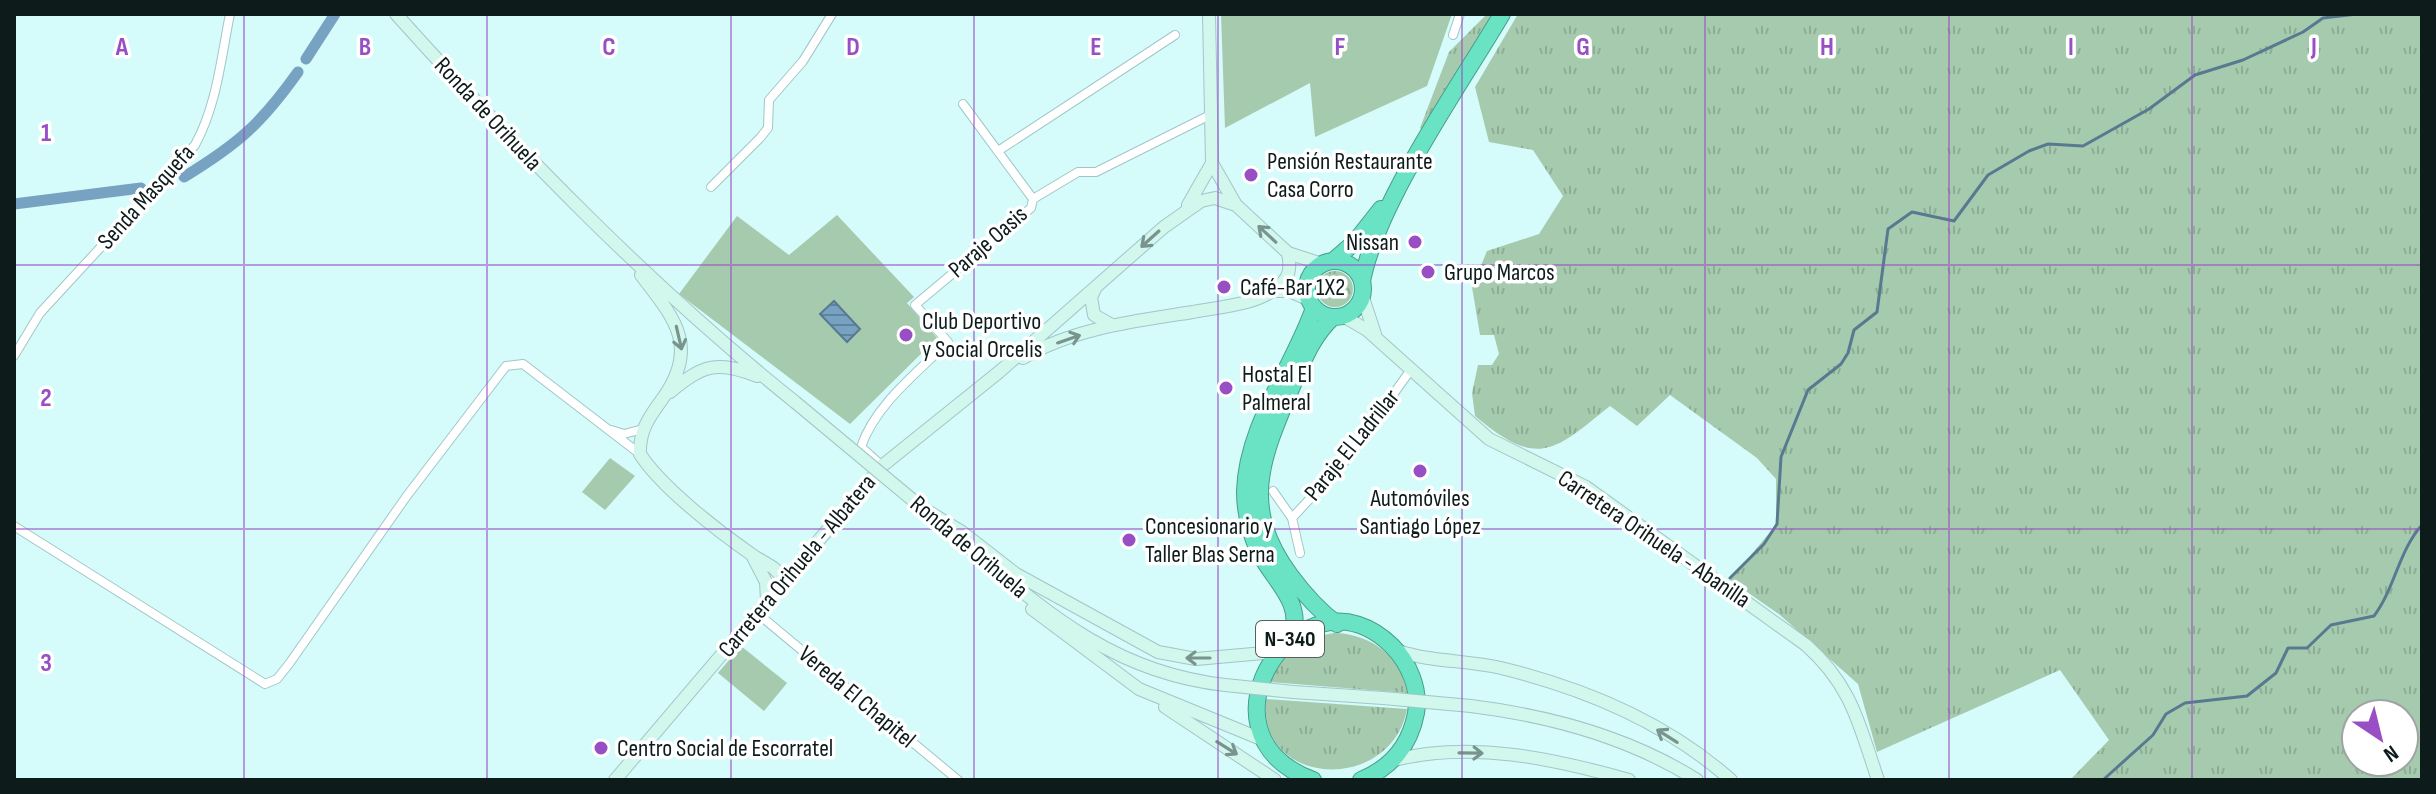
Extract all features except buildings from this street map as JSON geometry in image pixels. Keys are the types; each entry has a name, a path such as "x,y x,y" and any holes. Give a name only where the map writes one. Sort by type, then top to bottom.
{"highway":[{"name":"N-340","path":"1337,624 1320,611 1282,564 1262,525 1258,495 1261,466 1312,341 1338,317 1355,308 1370,249 1409,172 1502,14"},
{"name":"N-340","path":"1292,637 1295,609 1259,552 1248,522 1245,491 1255,443 1311,303 1309,279 1355,242 1409,172"},
{"path":"1327,263 1354,268 1362,288"},
{"path":"1311,303 1338,317"},
{"name":"N-340","path":"1313,780 1287,767 1266,741 1256,705 1262,677 1275,652 1292,637 1321,625 1337,624 1364,628 1398,651"},
{"path":"1368,778 1394,760 1410,735 1417,706 1415,686 1398,651"}],"main road":[{"name":"Ronda de Orihuela","path":"396,14 529,161 768,380 1060,621 1114,654 1183,680 1471,706 1544,717 1608,737 1676,767 1697,780"},
{"path":"1209,14 1212,163 1236,205 1288,253 1327,263"},
{"path":"1182,214 1212,163"},
{"path":"999,372 1182,214 1201,201 1215,198 1236,205"},
{"path":"623,250 672,316 683,351 678,373 643,429 640,454 661,480 752,555 765,573 784,581"},
{"path":"1273,291 1287,278 1291,268 1288,253"},
{"name":"Carretera Orihuela - Abanilla","path":"1362,288 1378,340"},
{"path":"1095,289 1091,297 1094,315 1112,325"},
{"path":"999,372 1031,353 1112,325 1229,305 1273,291 1289,291 1311,303"},
{"name":"Carretera Orihuela - Abanilla","path":"1338,317 1378,340 1489,439 1586,487 1806,645 1838,676 1878,780"},
{"path":"664,397 706,367 734,367 768,380"},
{"name":"Carretera Orihuela - Albatera","path":"615,780 882,466 999,372"},
{"path":"921,507 1048,593 1158,652 1196,659 1275,652"},
{"path":"752,555 779,565 790,563 808,550"},
{"path":"752,555 766,582 767,601"},
{"path":"991,566 1054,629 1275,780"},
{"path":"1398,651 1416,657 1498,667 1601,700 1641,720 1731,780"},
{"path":"1139,689 1266,741"},
{"path":"1394,760 1427,753 1499,754 1553,759 1629,780"}],"street":[{"name":"Senda Masquefa","path":"14,356 40,313 195,145 217,85 230,14"},
{"path":"711,187 768,128 769,100 803,61 832,14"},
{"path":"1453,35 1460,14"},
{"path":"998,151 1175,35"},
{"path":"963,104 1033,199"},
{"name":"Paraje Oasis","path":"882,466 861,447 866,431 896,392 948,342 915,305 1031,208 1033,199 1078,172 1096,172 1212,114"},
{"path":"14,526 265,684 277,679 289,664 406,497 506,366 523,364 640,454"},
{"name":"Paraje El Ladrillar","path":"1292,518 1345,461 1410,371"},
{"path":"607,429 624,434 643,429"},
{"name":"Paraje El Ladrillar","path":"1273,491 1292,518 1300,553"},
{"name":"Vereda El Chapitel","path":"757,613 958,780"}],"green space":[{"path":"1221,14 1452,14 1427,86 1315,137 1310,83 1225,128"},
{"path":"1487,14 1495,14 1426,132 1420,128 1449,52"},
{"path":"1518,14 2422,14 2422,780 2070,780 2109,740 2060,670 1877,752 1858,684 1780,615 1730,580 1776,525 1776,479 1757,458 1670,395 1637,426 1610,406 1574,434 1545,448 1530,448 1515,443 1475,416 1472,393 1478,365 1492,365 1499,354 1494,335 1480,335 1472,287 1487,251 1539,234 1563,196 1533,150 1489,142 1475,87"},
{"path":"837,215 914,297 907,303 937,338 850,424 679,294 737,216 789,255"},
{"path":"1335,271 1348,276 1353,289 1348,302 1335,307 1322,302 1317,289 1322,276"},
{"path":"610,458 635,476 605,510 582,492"},
{"path":"1337,633 1362,638 1383,650 1398,669 1407,693 1269,682 1280,662 1296,647 1315,637"},
{"path":"741,646 787,683 764,711 718,673"},
{"path":"1266,699 1407,709 1396,737 1377,756 1353,767 1327,769 1302,764 1282,750 1269,728"}],"water":[{"path":"834,301 860,329 847,342 820,314"}],"waterway":[{"path":"306,59 335,14"},
{"path":"1730,578 1764,544 1777,524 1781,457 1808,390 1841,364 1848,353 1854,330 1877,312 1888,229 1912,212 1954,221 1988,175 2029,151 2048,144 2083,146 2149,109 2195,75 2243,60 2303,32 2323,18 2357,14"},
{"path":"184,177 247,132 298,72"},
{"path":"14,204 141,188"},
{"path":"2103,780 2153,735 2166,714 2185,703 2247,696 2276,673 2288,648 2307,648 2331,625 2374,616 2408,546 2422,525"}],"place":[{"name":"Pensión Restaurante Casa Corro","path":"1251,175"},
{"name":"Nissan","path":"1415,242"},
{"name":"Grupo Marcos","path":"1428,272"},
{"name":"Café-Bar 1X2","path":"1224,287"},
{"name":"Club Deportivo y Social Orcelis","path":"906,335"},
{"name":"Hostal El Palmeral","path":"1226,388"},
{"name":"Automóviles Santiago López","path":"1420,471"},
{"name":"Concesionario y Taller Blas Serna","path":"1129,540"},
{"name":"Centro Social de Escorratel","path":"601,748"}]}
